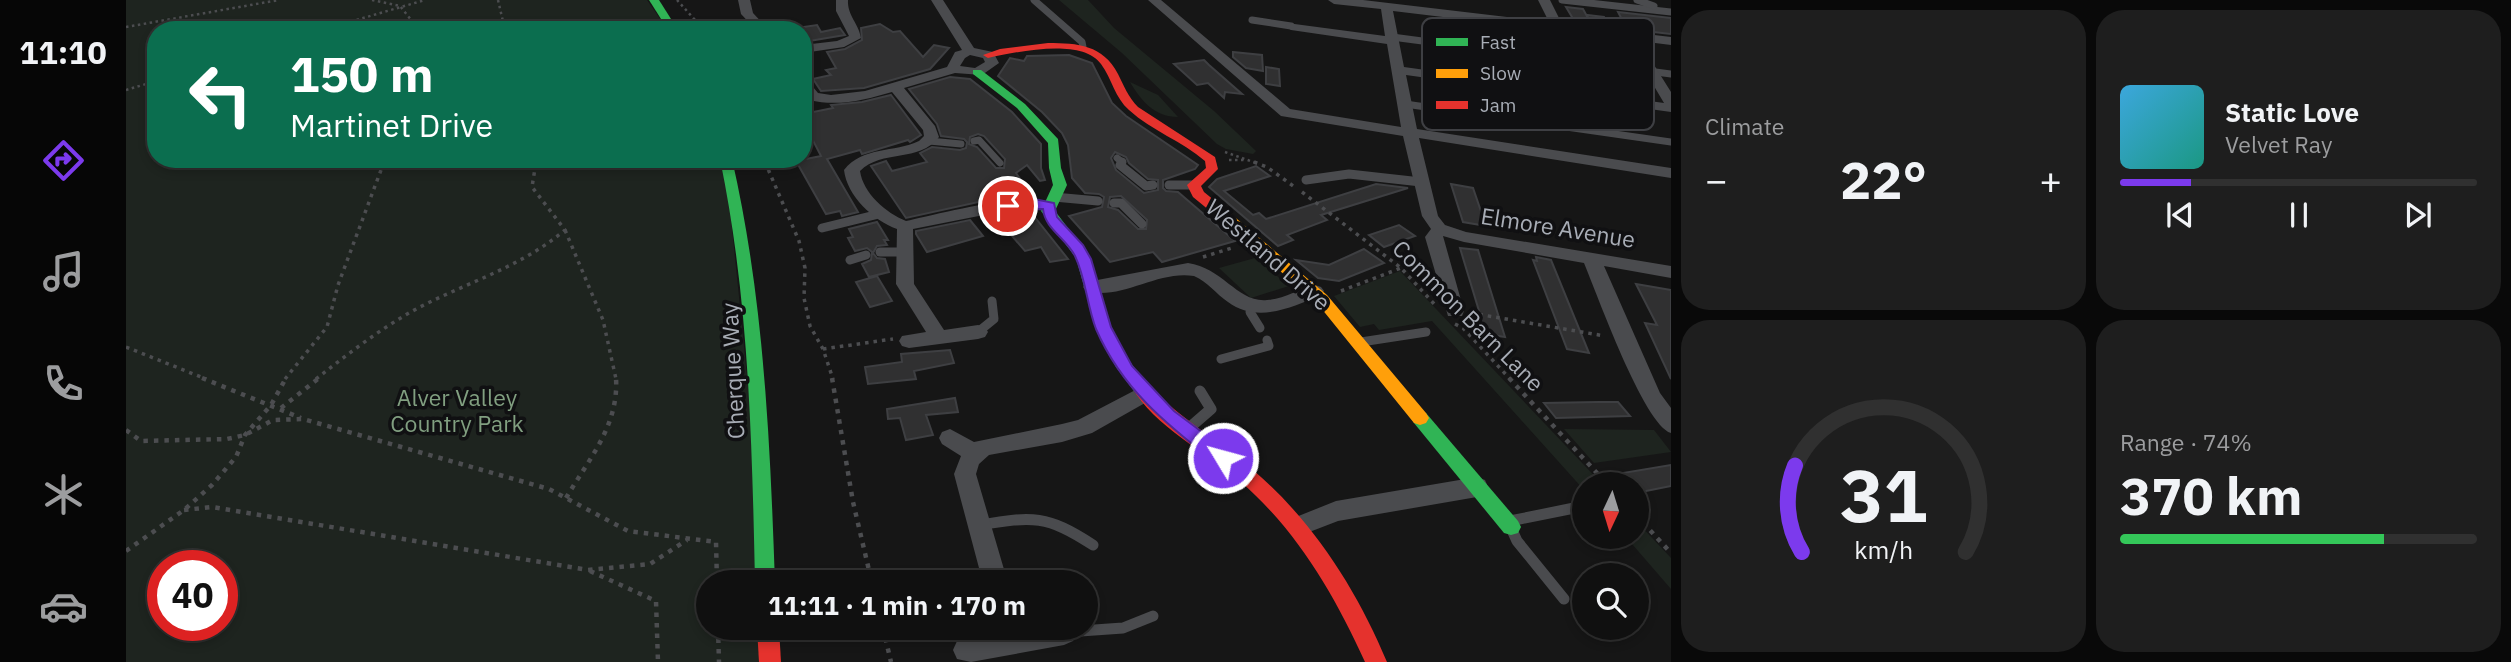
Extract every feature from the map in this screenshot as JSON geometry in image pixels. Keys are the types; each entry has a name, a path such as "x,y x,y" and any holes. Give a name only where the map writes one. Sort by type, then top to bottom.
{"street":[{"path":"654,0 667,21"},
{"path":"745,0 747,14 755,21"},
{"path":"812,48 840,44 855,38 855,32 841,12 842,0"},
{"path":"937,0 969,51"},
{"path":"1154,0 1286,113 1671,173"},
{"path":"1334,0 1480,18"},
{"path":"1544,0 1553,18"},
{"path":"1386,6 1421,182 1433,223 1438,229 1434,237 1447,313"},
{"path":"1290,26 1312,33 1392,39"},
{"path":"955,69 953,65 957,58 969,51 988,55 1033,49 1083,47"},
{"name":"Westland Drive","path":"1083,47 1103,58 1126,103 1188,142 1211,160 1212,169 1194,185 1198,194 1318,295 1508,524"},
{"path":"977,72 992,63 988,55"},
{"path":"812,95 827,99 846,98 894,86 932,72 955,69 977,72 1021,106 1054,142 1055,168 1060,185 1051,202 1051,218 1078,248 1084,259 1113,348 1145,393 1186,430 1245,474 1299,526 1341,588 1376,662"},
{"path":"1398,70 1422,73"},
{"path":"1654,76 1671,105"},
{"path":"894,86 930,129 932,137 929,141 856,164 852,170 853,179 879,214 905,226 1019,204 1051,202"},
{"name":"Cherque Way","path":"728,168 750,279 757,355 765,570"},
{"path":"905,226 905,284 933,325 937,337"},
{"name":"Elmore Avenue","path":"1438,229 1464,237 1671,272"},
{"path":"1591,258 1651,396 1671,425"},
{"path":"1092,287 1112,286 1175,270 1195,269 1208,274 1229,293 1251,306 1281,304 1318,295"},
{"path":"909,341 978,332"},
{"path":"992,570 965,474 967,463 974,453 984,447 1062,433 1084,426 1145,393"},
{"path":"950,438 974,453"},
{"path":"1299,526 1336,511 1477,487"},
{"path":"769,640 770,662"},
{"path":"966,650 996,640"}],"lane":[{"name":"Westland Drive","path":"1034,0 1082,42 1083,47"},
{"path":"1562,0 1671,12 1637,0"},
{"path":"1252,20 1290,26"},
{"path":"1392,39 1422,42"},
{"path":"1405,104 1422,106"},
{"path":"1586,130 1671,142"},
{"path":"974,141 979,140 1000,163"},
{"path":"929,141 961,144"},
{"path":"1117,158 1122,162 1120,165 1146,186 1153,186"},
{"path":"1306,180 1332,173 1350,173 1421,182"},
{"path":"1169,185 1194,185"},
{"path":"1051,202 1098,201"},
{"path":"1114,203 1121,203 1142,224"},
{"path":"822,228 879,214"},
{"path":"880,252 903,252"},
{"path":"850,260 866,255"},
{"path":"978,332 994,319 992,301"},
{"path":"1251,306 1250,312 1260,327"},
{"path":"1359,342 1426,332"},
{"path":"1221,359 1269,346 1267,340"},
{"path":"1186,430 1211,409 1200,391"},
{"path":"1564,599 1517,541 1508,524 1572,509"},
{"path":"980,525 1030,517 1060,523 1093,545"},
{"path":"1098,631 1141,624 1153,616"}],"path":[{"path":"160,21 279,0"},
{"path":"372,0 400,6"},
{"path":"387,0 400,6 412,21"},
{"path":"351,21 425,0"},
{"path":"498,0 503,21"},
{"path":"677,0 696,21"},
{"path":"126,27 147,23"},
{"path":"126,90 147,84"},
{"name":"Common Barn Lane","path":"1216,149 1267,167 1401,268 1463,328 1596,472"},
{"path":"126,551 184,510 212,485 236,457 245,435 271,405 289,373 327,327 338,285 382,168"},
{"path":"535,168 532,187 565,230 590,280 618,380 614,413 566,498"},
{"path":"768,168 799,241 805,268 804,298 810,326 823,349 834,384 853,502 869,570"},
{"path":"281,408 337,363 414,311 532,254 565,230"},
{"path":"1197,259 1254,240"},
{"path":"1318,295 1401,268"},
{"path":"1447,313 1626,340"},
{"path":"823,349 899,338 909,341"},
{"path":"126,347 303,419 549,489 628,531 716,542 717,570"},
{"path":"126,430 141,441 227,439 245,435 273,420 303,419"},
{"path":"184,510 212,507 589,570 650,564 688,538"},
{"path":"1649,529 1671,553"},
{"path":"589,570 656,601 658,662"},
{"path":"718,640 719,662"},
{"path":"886,640 891,662"}],"green space":[{"name":"Alver Valley Country Park","path":"126,0 647,0 662,21 147,21 147,168 726,168 767,570 696,570 696,640 771,640 772,662 126,662"},
{"path":"1059,0 1088,0 1114,28 1214,111 1256,151 1253,154 1226,149 1217,144 1122,53"},
{"path":"1130,82 1158,95 1178,117 1162,114 1149,107"},
{"path":"1255,258 1289,286 1251,298 1219,268"},
{"path":"1400,271 1591,472 1572,472 1572,477 1432,321 1379,330 1374,324 1360,327 1334,296"},
{"path":"1564,429 1654,430 1671,452 1594,463"},
{"path":"1649,535 1671,558 1671,589 1649,563 1637,550 1649,549"}],"building":[{"path":"1566,7 1583,9 1588,18 1573,18"},
{"path":"1618,12 1671,18 1671,34 1654,32 1654,18 1621,18"},
{"path":"1587,15 1604,17 1588,18"},
{"path":"880,24 893,32 900,31 923,57 934,45 949,48 930,69 864,88 821,91 813,79 831,75 826,70 836,68 827,52 845,49 862,40 861,28"},
{"path":"817,25 821,32 840,28 845,35 812,40 812,26"},
{"path":"1233,52 1262,55 1263,71 1246,68 1233,57"},
{"path":"1069,55 1092,63 1112,103 1126,116 1198,165 1195,169 1163,180 1163,188 1166,191 1178,192 1235,241 1162,262 1153,252 1110,262 1069,216 1102,207 1104,197 1085,193 1072,178 1068,145 1062,133 1042,112 998,76 1010,58 1024,61 1027,56","holes":["1115,152 1126,157 1129,163 1148,179 1158,180 1158,190 1144,193 1116,170 1111,158","1121,196 1147,220 1146,229 1138,229 1118,210 1108,207 1110,197"]},
{"path":"1204,60 1242,94 1225,92 1224,98 1208,83 1197,85 1174,64"},
{"path":"1266,67 1279,69 1280,86 1266,84"},
{"path":"950,77 970,79 1012,112 1041,144 1041,168 1045,180 1040,181 1027,165 1016,173 1028,190 1010,194 1014,198 992,199 906,218 871,166 886,161 892,171 927,162 920,153 932,147 960,150 966,148 967,142 964,139 941,136 937,124 909,89","holes":["978,134 984,136 1005,159 1004,168 996,168 977,147 969,144 970,137"]},
{"path":"891,95 921,135 910,142 908,140 862,154 860,150 827,159 858,212 842,216 840,211 826,214 800,168 812,168 812,158 821,156 812,138 812,112 833,108 831,105 862,102"},
{"path":"1256,166 1270,176 1224,191 1253,215 1259,213 1266,219 1376,184 1408,188 1321,215 1327,220 1287,235 1293,240 1278,246 1209,187 1217,179"},
{"path":"1451,184 1473,188 1486,226 1463,222"},
{"path":"1028,211 1068,259 1050,262 1041,247 1025,251 1006,229 1018,227 1005,213"},
{"path":"970,220 983,236 927,252 916,234 916,231"},
{"path":"877,222 888,240 884,240 887,245 877,246 873,253 877,258 885,259 889,272 869,277 862,264 871,260 872,252 867,248 855,251 848,238 853,237 849,229"},
{"path":"1399,225 1415,236 1384,247 1369,235"},
{"path":"1460,248 1478,250 1505,337 1486,334"},
{"path":"1364,249 1384,263 1339,281 1318,278 1296,260 1329,265"},
{"path":"1536,257 1551,260 1589,353 1567,349 1533,260 1537,261"},
{"path":"877,276 892,301 870,307 856,282"},
{"path":"1636,284 1671,290 1671,379 1645,323 1657,325"},
{"path":"950,350 954,363 914,371 916,379 868,384 865,367 902,362 901,354"},
{"path":"955,398 958,412 926,415 933,435 906,440 900,418 888,419 887,409"},
{"path":"1618,402 1630,416 1556,418 1544,403"},
{"path":"1671,465 1671,486 1649,490 1649,472 1629,472"}],"traffic: fast":[{"path":"654,0 667,21"},
{"path":"977,72 1021,106 1054,142 1055,168 1060,185 1048,211 1083,257 1105,332 1122,363 1140,387"},
{"path":"728,168 746,264 757,370 765,570"},
{"path":"1420,418 1511,527"}],"traffic: slow":[{"path":"1226,217 1322,299 1420,418"}],"traffic: jam":[{"path":"988,55 1048,46 1065,46 1093,52 1103,59 1124,98 1134,109 1211,160 1212,169 1194,185 1198,194 1226,217"},
{"path":"1140,387 1177,423 1246,475 1288,516 1337,585 1376,662"},
{"path":"769,640 770,662"}],"route":[{"path":"1008,206 1034,203 1049,206 1051,218 1078,248 1084,259 1104,327 1126,370 1168,415 1223,458"}]}
